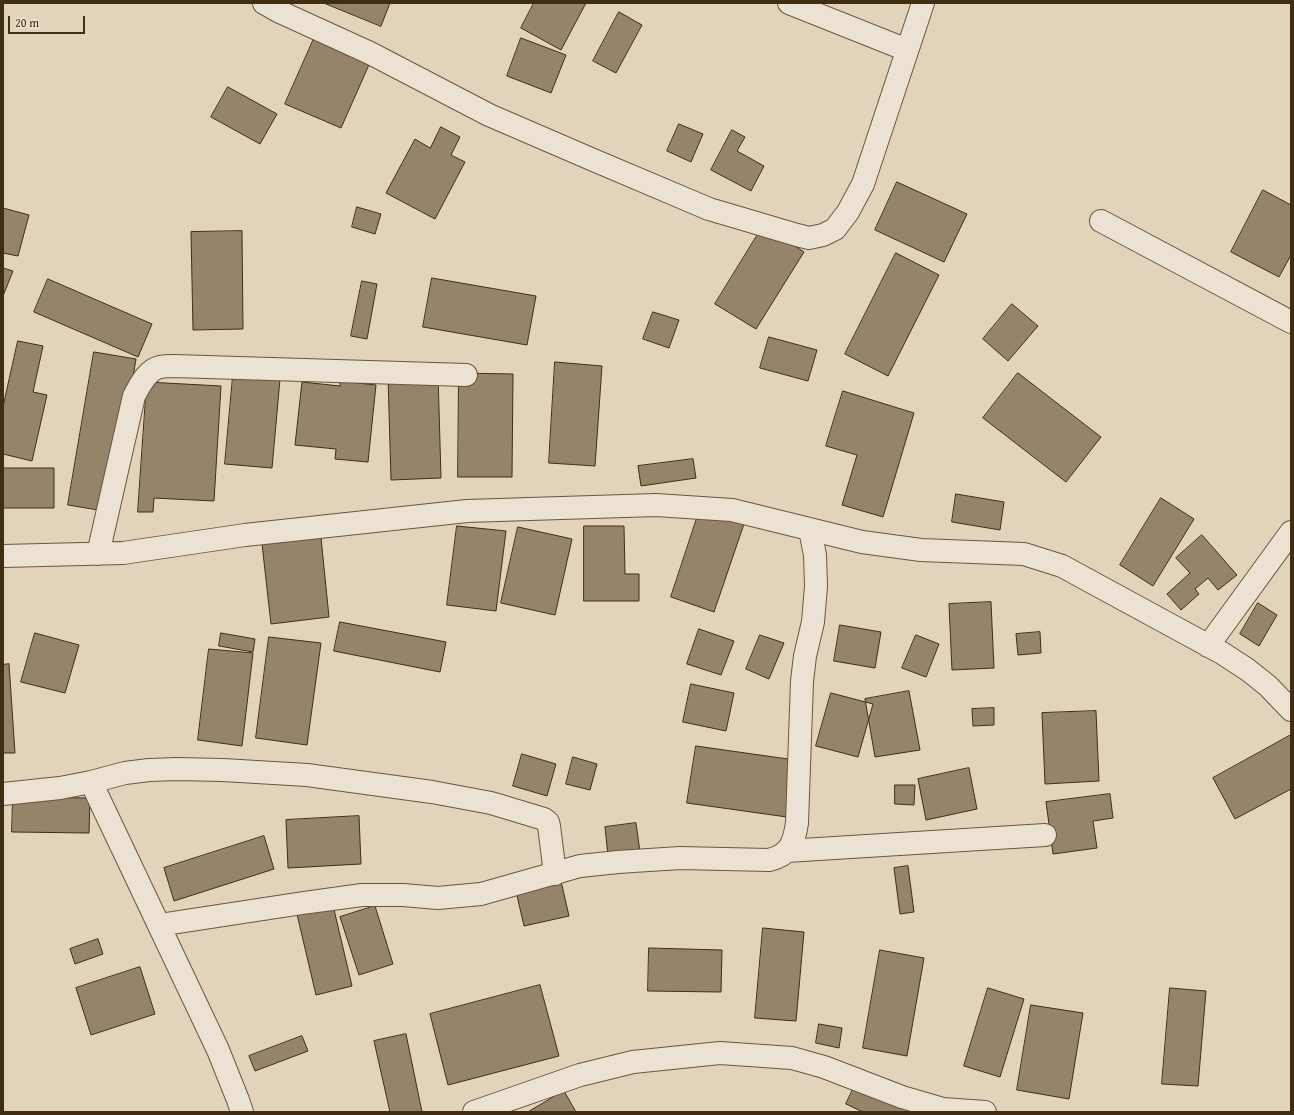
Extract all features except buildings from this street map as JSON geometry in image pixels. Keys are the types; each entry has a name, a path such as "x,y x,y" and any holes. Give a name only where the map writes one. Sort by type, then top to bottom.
{"street":[{"path":"264,3 278,11 370,53 489,115 591,159 709,209 797,236 810,238 823,235 835,229 848,212 863,184 923,3"},
{"path":"789,3 907,50"},
{"path":"1101,221 1291,322"},
{"path":"98,554 134,396 141,382 159,367 182,366 466,375"},
{"path":"3,556 123,553 245,535 467,511 590,506 656,506 732,510 862,542 921,550 1024,554 1044,559 1062,566 1208,646 1248,670 1268,686 1291,710"},
{"path":"159,925 362,895 403,895 438,898 481,894 580,866 672,858 769,860 780,857 795,838 797,823 802,681 805,656 813,622 816,586 815,555 810,530"},
{"path":"1208,646 1291,532"},
{"path":"3,794 60,788 125,773 177,769 307,774 432,792 491,803 539,816 548,822 555,874"},
{"path":"91,782 218,1050 242,1112"},
{"path":"786,851 1044,835"},
{"path":"474,1112 580,1074 633,1062 720,1053 792,1058 824,1067 942,1111 985,1112"}]}
